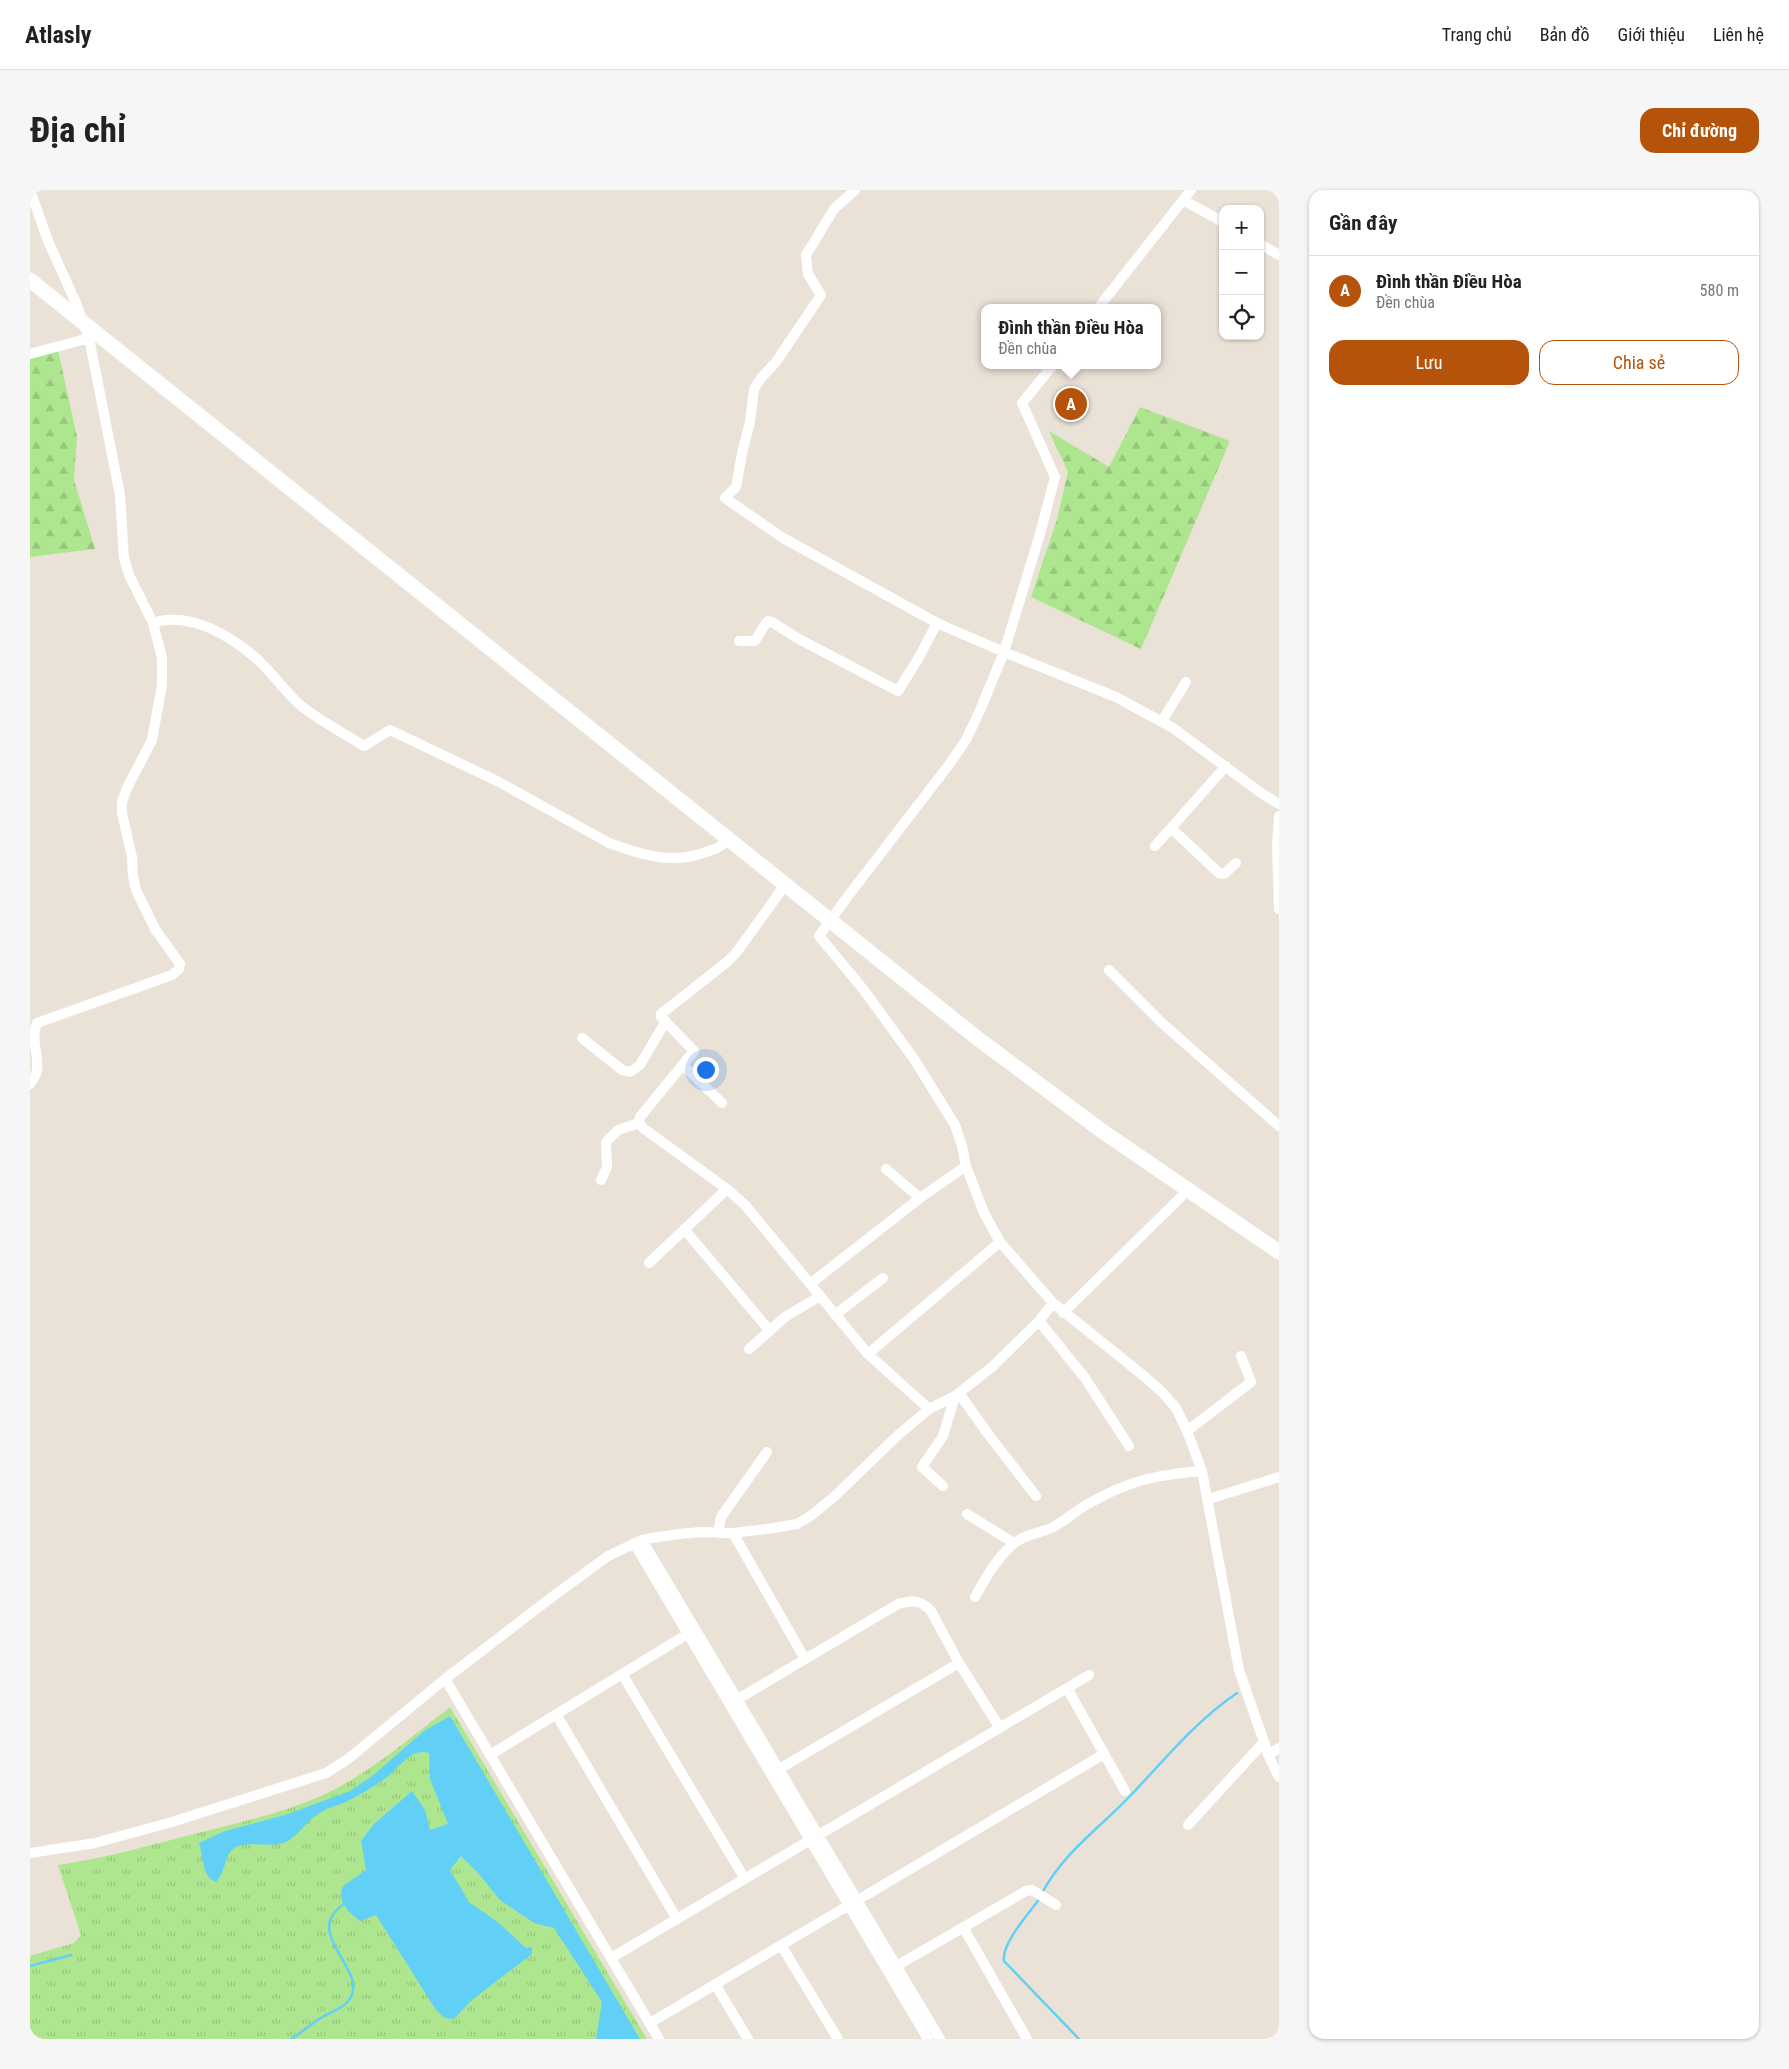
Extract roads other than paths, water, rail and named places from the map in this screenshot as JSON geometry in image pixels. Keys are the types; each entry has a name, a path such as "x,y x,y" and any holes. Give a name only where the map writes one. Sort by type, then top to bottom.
{"main road":[{"path":"30,280 726,843"},
{"path":"30,292 726,843 1005,1072 1096,1139 1279,1264"},
{"path":"827,924 1060,1101 1279,1252"}],"street":[{"path":"30,190 48,241 89,338 118,487 124,558 129,575 153,623 162,658 162,685 152,740 122,802 122,812 132,858 136,890 155,929 180,964 179,970 172,975 37,1023 32,1030 37,1067 36,1075 30,1084"},
{"path":"855,190 834,209 806,255 808,274 821,295 776,362 761,378 754,389 750,422 736,487 724,498 783,538 937,622 1004,652 1116,697 1162,722 1279,804"},
{"path":"1101,304 1191,190"},
{"path":"1183,200 1219,220"},
{"path":"1264,246 1279,255"},
{"path":"30,354 89,338"},
{"path":"1050,369 1022,403 1054,477 1040,534 1004,652 966,740 937,782 819,936 863,989 908,1051 955,1125 966,1166 984,1213 1000,1242 1053,1304 1163,1392 1176,1408 1202,1471 1222,1588 1239,1670 1268,1755 1279,1777"},
{"path":"153,623 168,619 195,623 227,636 257,659 301,706 364,746 390,730 499,782 616,845 674,860 686,859 726,843"},
{"path":"739,641 755,641 768,621 898,691 918,659 937,622"},
{"path":"1162,722 1186,682"},
{"path":"1155,846 1226,766"},
{"path":"1279,816 1277,845 1279,907"},
{"path":"1171,828 1219,873 1224,874 1236,863"},
{"path":"781,887 727,962 661,1014 694,1051 640,1117 639,1123 643,1128 727,1189 754,1215 868,1354 929,1410"},
{"path":"1108,970 1162,1023 1279,1126"},
{"path":"582,1038 622,1070 630,1072 640,1065 666,1021"},
{"path":"683,1065 722,1103"},
{"path":"601,1180 607,1167 606,1142 618,1130 639,1123"},
{"path":"810,1284 920,1198 966,1166"},
{"path":"886,1169 920,1198"},
{"path":"649,1263 727,1189"},
{"path":"1063,1313 1181,1197"},
{"path":"684,1229 769,1330"},
{"path":"868,1354 1000,1242"},
{"path":"835,1315 883,1278"},
{"path":"749,1349 769,1330 820,1296"},
{"path":"30,1853 95,1843 272,1792 326,1773 348,1759 445,1680 560,1591 608,1556 638,1542 679,1534 732,1533 798,1524 836,1495 897,1436 929,1410 957,1394 992,1367 1039,1321 1053,1304"},
{"path":"1039,1321 1085,1378 1129,1446"},
{"path":"1187,1431 1251,1382 1241,1356"},
{"path":"943,1486 922,1467 943,1436 957,1394"},
{"path":"957,1394 1036,1496"},
{"path":"718,1532 721,1516 767,1452"},
{"path":"975,1597 993,1567 1014,1543 1031,1534 1050,1528 1086,1506 1144,1478 1202,1471"},
{"path":"1208,1499 1279,1477"},
{"path":"967,1514 1014,1543"},
{"path":"732,1533 805,1659"},
{"path":"638,1542 893,1968 940,2039"},
{"path":"738,1699 898,1604 911,1600 926,1604 958,1663 1000,1728"},
{"path":"490,1754 692,1631"},
{"path":"692,1631 738,1699 775,1771"},
{"path":"775,1771 958,1663"},
{"path":"622,1674 745,1879"},
{"path":"611,1958 1089,1675"},
{"path":"445,1680 659,2039"},
{"path":"1067,1688 1125,1791"},
{"path":"556,1714 677,1919"},
{"path":"1188,1825 1264,1742"},
{"path":"1268,1755 1279,1748"},
{"path":"650,2023 1104,1754"},
{"path":"893,1968 1026,1891 1032,1890 1056,1904"},
{"path":"963,1927 1027,2039"},
{"path":"781,1945 838,2039"},
{"path":"893,1968 928,2039"},
{"path":"715,1984 748,2039"}],"water":[{"path":"450,1716 640,2039 596,2039 602,2002 554,1928 534,1923 500,1900 479,1874 461,1856 450,1870 469,1902 499,1923 526,1948 532,1947 532,1954 472,2000 454,2019 445,2018 436,2010 376,1915 360,1921 345,1906 341,1897 343,1886 366,1870 361,1841 374,1824 412,1791 425,1810 430,1830 448,1824 430,1779 429,1753 416,1753 411,1756 386,1778 371,1788 346,1802 318,1814 286,1842 273,1845 251,1844 238,1846 233,1849 228,1856 222,1874 216,1882 205,1871 199,1843 225,1831 285,1815 350,1791 371,1777 424,1731"}],"waterway":[{"path":"1042,1893 1051,1878 1072,1852 1132,1794 1195,1728 1237,1693"},
{"path":"1040,1898 1011,1937 1004,1954 1004,1961 1079,2039"},
{"path":"291,2039 319,2019 345,2005 351,1997 353,1986 350,1974 331,1938 329,1927 333,1915 344,1904"},
{"path":"30,1966 71,1955"}],"place":[{"name":"Đình thần Điều Hòa","path":"1071,404"}]}
